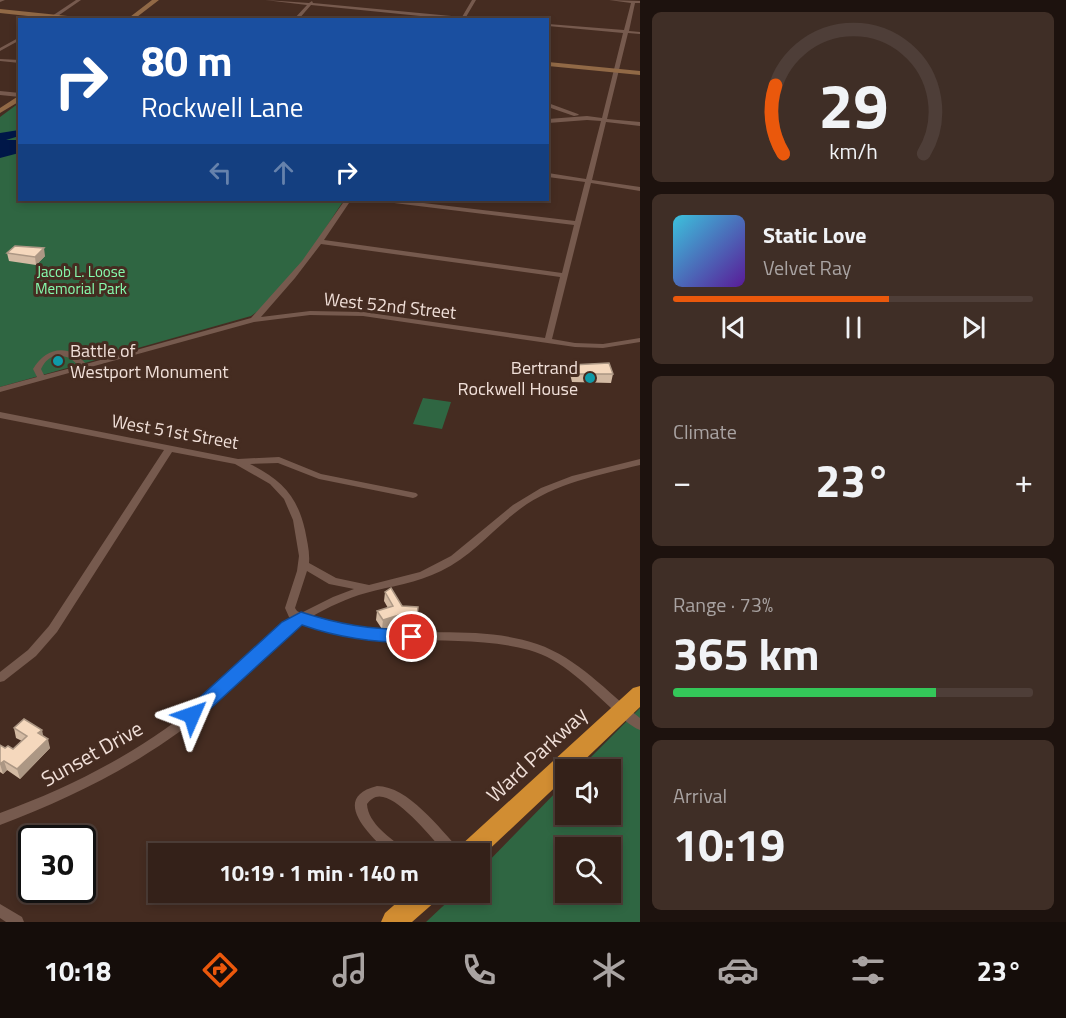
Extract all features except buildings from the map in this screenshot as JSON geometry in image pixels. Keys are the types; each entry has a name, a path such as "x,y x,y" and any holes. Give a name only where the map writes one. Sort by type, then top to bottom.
{"highway":[{"name":"Ward Parkway","path":"481,843 631,718 640,694"},
{"path":"394,922 416,903"},
{"path":"407,922 420,903"}],"main road":[{"path":"132,18 156,0"},
{"path":"0,11 51,18"},
{"path":"549,64 640,74"},
{"path":"0,111 18,98"}],"street":[{"path":"51,18 79,0"},
{"path":"267,0 313,2 453,18"},
{"path":"463,18 474,0"},
{"path":"548,341 625,32 636,2 611,0"},
{"path":"297,18 313,2"},
{"path":"549,25 640,33"},
{"path":"0,50 18,39"},
{"path":"0,60 18,62"},
{"path":"0,93 18,96"},
{"path":"549,105 587,118 640,124"},
{"path":"549,121 587,118"},
{"path":"549,175 587,183 640,189"},
{"path":"254,320 291,282 321,243 347,201"},
{"path":"394,201 577,224"},
{"path":"321,243 565,276"},
{"name":"West 52nd Street","path":"0,390 254,320 310,314 363,314 548,341 603,346 640,340"},
{"path":"41,378 37,369 39,363 53,353 73,355 84,367"},
{"name":"West 51st Street","path":"0,415 238,462 279,460 319,476 413,495"},
{"path":"1,677 32,653 53,628 170,448"},
{"path":"238,462 268,477 280,487 292,501 298,514 304,558 290,608 293,614 333,629 367,635 501,639 519,643 557,657 631,718"},
{"name":"Sunset Drive","path":"0,819 78,788 160,739 192,715 288,626 301,618 327,604 416,577 444,566 518,506 547,489 569,480 640,462"},
{"name":"Sunset Drive","path":"303,564 333,581 371,589"},
{"path":"389,843 361,816 359,807 362,800 370,793 385,792 397,797 444,843"},
{"path":"0,910 17,922"}],"green space":[{"name":"Jacob L. Loose Memorial Park","path":"18,104 18,201 343,201 291,278 278,293 251,316 0,387 0,117"},
{"path":"423,398 451,402 442,429 413,424"},
{"path":"640,708 640,922 426,922 446,903 490,903 490,860 555,793 555,825 621,825 621,759 589,759"}],"water":[{"path":"18,130 18,136 6,140 18,140 18,153 0,158 0,133"}],"place":[{"name":"Battle of Westport Monument","path":"58,361"},
{"name":"Bertrand Rockwell House","path":"590,378"}],"route":[{"path":"192,715 288,626 301,618 333,629 367,635 412,637"}]}
